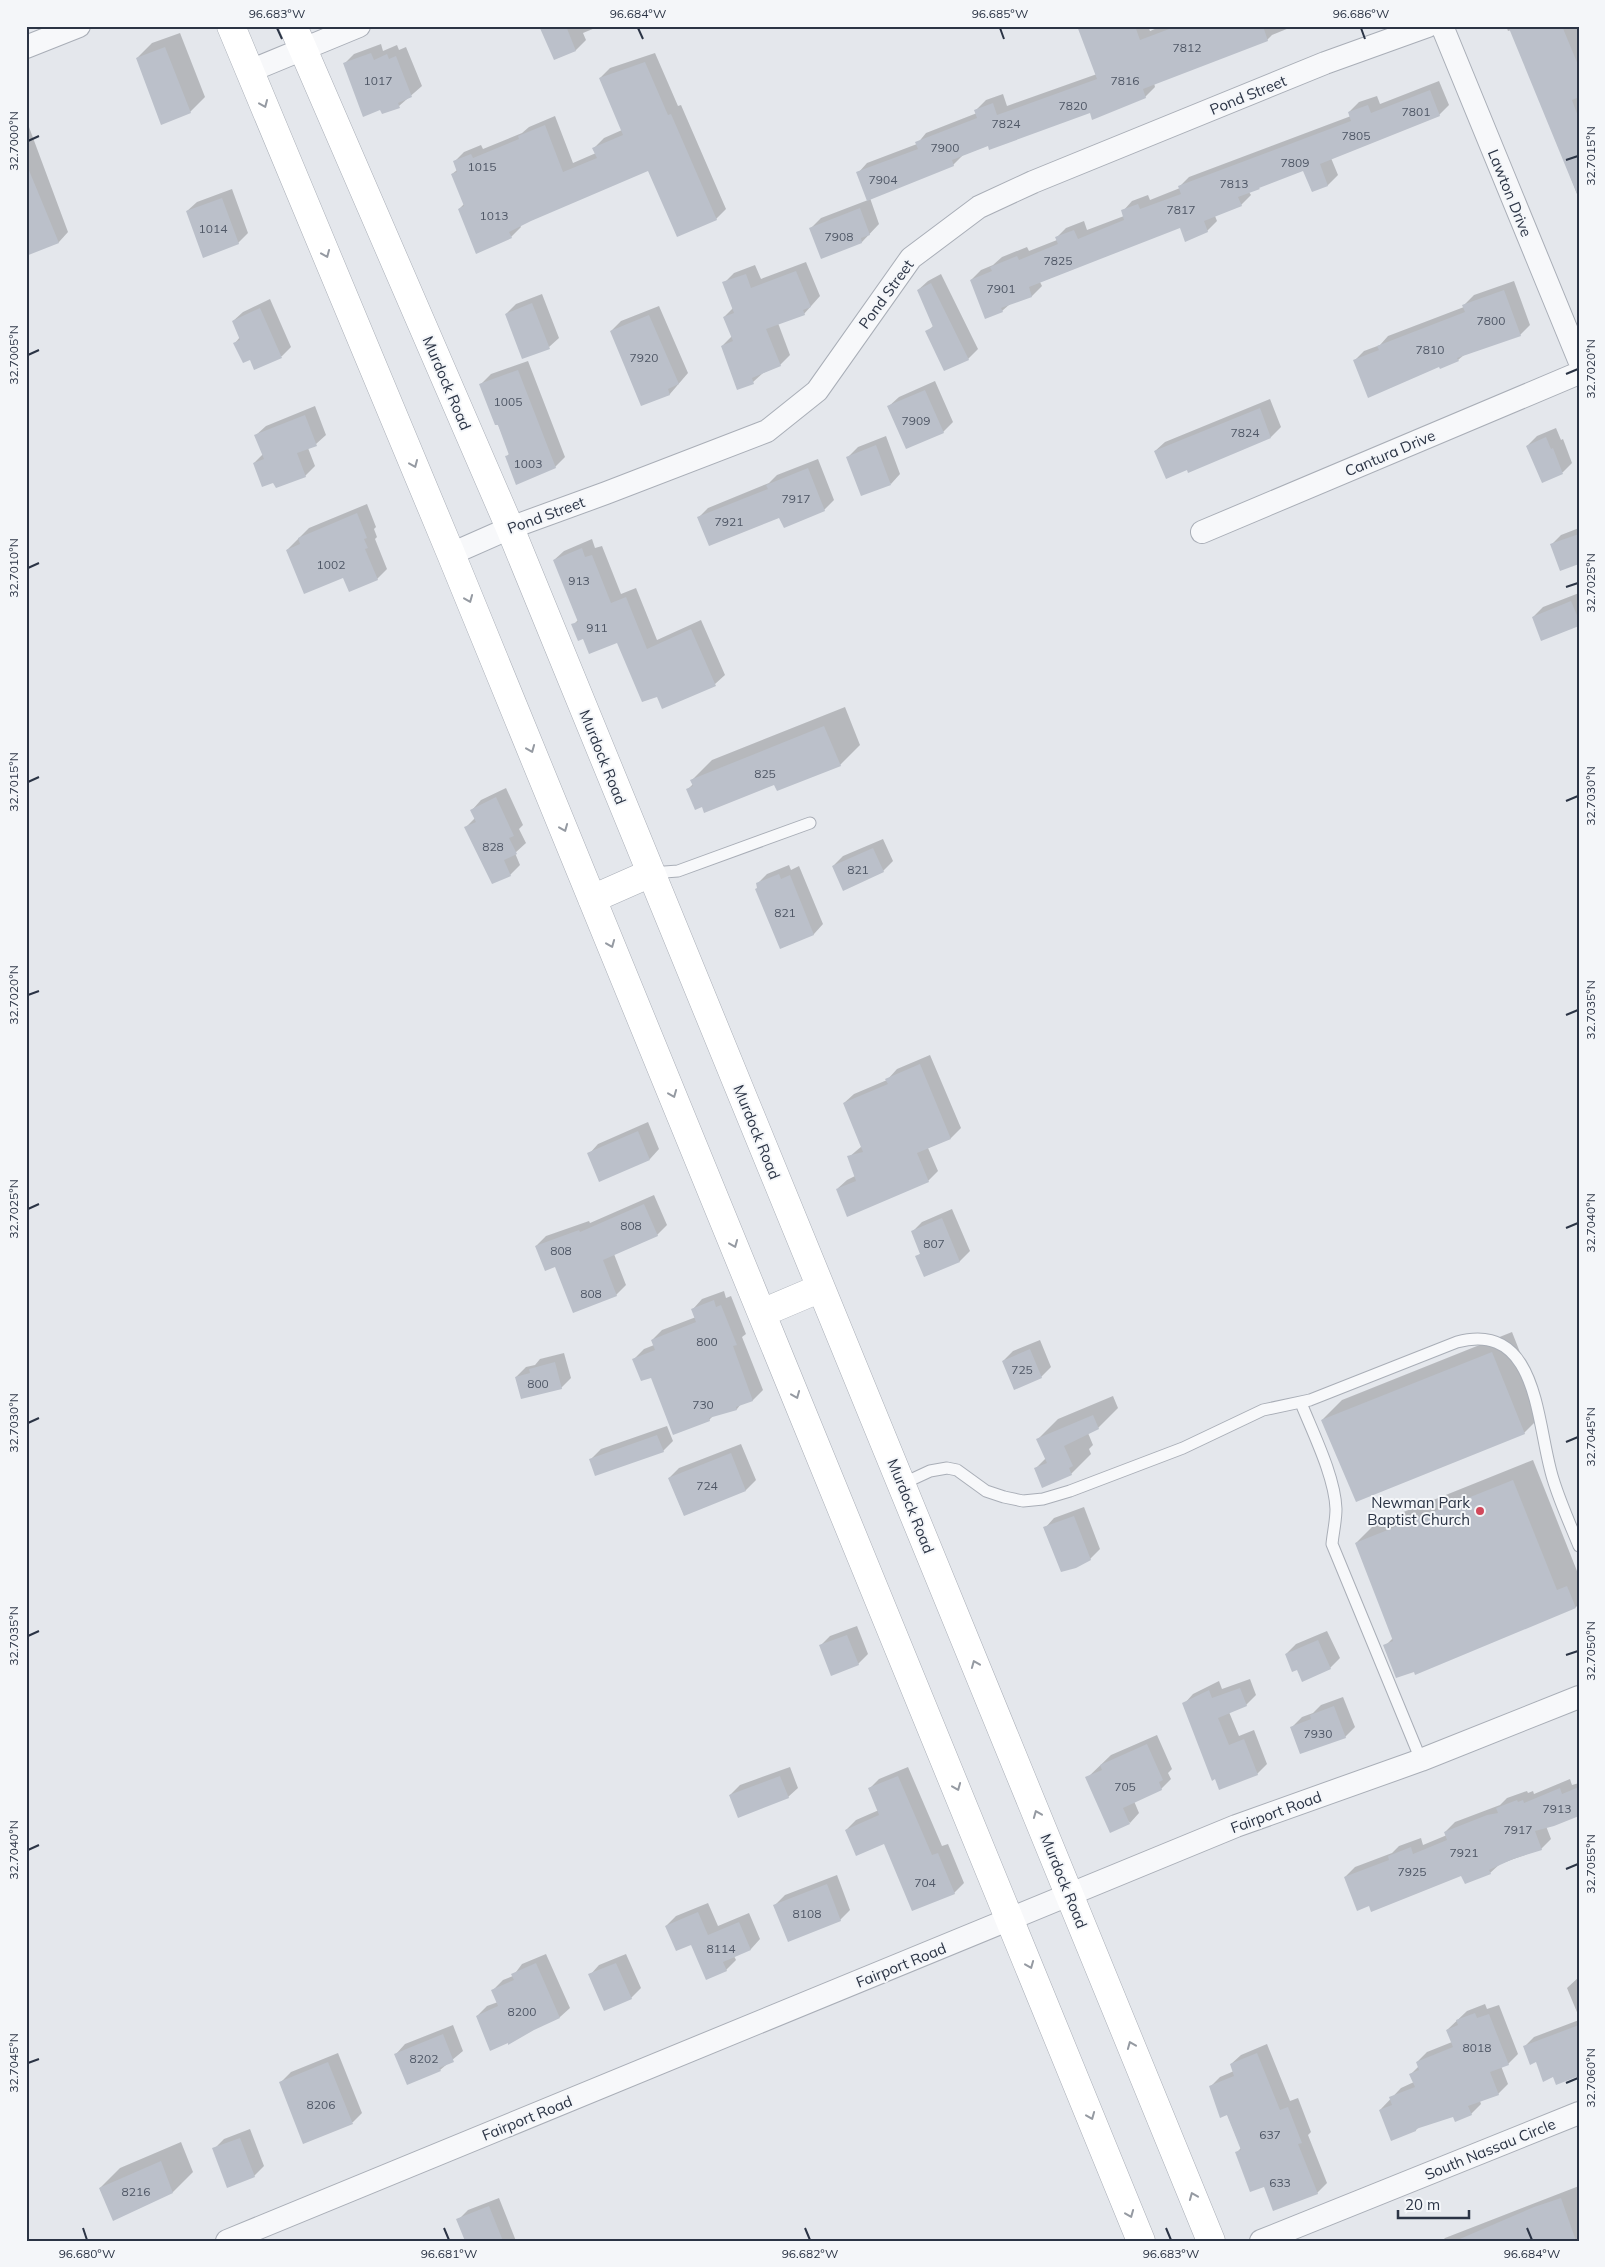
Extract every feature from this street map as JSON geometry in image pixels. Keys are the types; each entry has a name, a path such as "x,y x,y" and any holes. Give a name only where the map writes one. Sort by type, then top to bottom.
{"main road":[{"path":"231,26 451,554 1012,1920 1141,2241"},
{"name":"Murdock Road","path":"298,38 510,528 1211,2241"},
{"path":"592,899 651,873"},
{"path":"762,1313 821,1288"}],"street":[{"path":"26,47 79,26"},
{"path":"250,71 298,38 359,26"},
{"name":"Pond Street","path":"451,554 510,528 767,431 817,391 911,258 980,207 1033,182 1325,63 1428,26"},
{"name":"Lawton Drive","path":"1442,26 1579,360"},
{"name":"Cantura Drive","path":"1202,532 1579,373"},
{"name":"Fairport Road","path":"227,2241 1012,1920 1069,1894 1236,1826 1421,1760 1579,1698"},
{"name":"South Nassau Circle","path":"1261,2241 1579,2113"}],"lane":[{"path":"651,873 678,872 810,823"},
{"path":"902,1484 930,1471 947,1468 957,1470 986,1491 1004,1497 1023,1501 1043,1499 1070,1491 1182,1448 1263,1410 1301,1403 1457,1342 1482,1338 1496,1341 1505,1346 1515,1355 1528,1379 1543,1426 1553,1479 1579,1546"},
{"path":"1301,1403 1319,1446 1333,1494 1336,1509 1332,1544 1421,1760"}],"building":[{"path":"539,26 566,26 576,51 554,60"},
{"path":"1077,26 1135,26 1140,40 1177,26 1263,26 1268,41 1143,89 1146,98 1092,120 1090,113 989,150 988,146 952,160 954,166 867,201 856,172 918,149 915,142 977,118 974,110 993,103 997,115 1097,79"},
{"path":"1508,26 1562,26 1579,67 1579,97 1572,100 1579,119 1579,199"},
{"path":"165,47 191,113 161,125 136,58"},
{"path":"371,53 374,60 387,54 389,59 396,56 412,97 398,103 400,108 382,114 380,110 363,117 343,63"},
{"path":"645,62 668,115 671,114 717,220 677,237 648,171 531,221 509,232 512,238 476,254 458,209 464,206 451,174 457,172 453,161 471,154 473,158 519,139 518,136 545,125 563,172 597,158 592,148 623,135 599,78"},
{"path":"1430,90 1440,116 1320,164 1328,186 1312,192 1303,171 1259,188 1238,197 1242,206 1204,221 1208,232 1185,242 1180,228 1103,258 1029,287 1032,297 1001,308 1003,312 985,319 970,280 992,271 990,267 1017,256 1019,260 1058,244 1055,237 1074,230 1078,239 1124,220 1121,210 1138,204 1140,209 1181,194 1178,186 1351,121 1348,112 1368,105 1371,113"},
{"path":"26,163 59,243 26,256"},
{"path":"222,198 239,244 203,258 186,211"},
{"path":"860,208 870,235 861,238 862,243 821,259 809,228"},
{"path":"796,271 811,307 803,310 805,315 766,329 781,366 752,378 754,384 737,390 721,346 733,341 723,317 734,313 722,282 746,274 751,288"},
{"path":"931,283 969,360 944,371 925,331 933,327 917,290"},
{"path":"1504,290 1521,336 1457,358 1459,361 1440,369 1439,367 1368,398 1353,360 1379,350 1377,346 1465,312 1462,305"},
{"path":"532,303 550,349 522,359 505,314"},
{"path":"260,308 282,358 254,370 250,360 243,363 233,343 240,340 232,321"},
{"path":"649,315 679,384 668,389 670,395 641,406 610,331"},
{"path":"518,370 556,468 516,485 505,456 509,455 498,425 495,425 479,384"},
{"path":"925,390 944,433 906,449 887,406"},
{"path":"1260,408 1271,438 1188,473 1187,470 1166,479 1154,451"},
{"path":"305,415 317,446 297,453 306,477 276,488 273,483 262,487 253,463 264,459 254,435"},
{"path":"1546,437 1551,449 1553,448 1563,474 1542,483 1526,446"},
{"path":"876,445 891,485 861,496 846,457"},
{"path":"808,468 825,511 784,528 779,518 709,546 697,517 768,489 766,485"},
{"path":"357,513 367,538 364,539 368,548 365,549 378,580 349,592 343,578 304,594 286,550 300,544 298,538"},
{"path":"1579,534 1579,564 1560,571 1550,544"},
{"path":"582,548 585,557 592,555 611,603 626,597 647,649 691,629 716,686 662,709 657,697 642,702 617,643 589,654 583,639 578,641 571,624 578,622 553,560"},
{"path":"1571,601 1579,620 1579,626 1541,641 1532,617"},
{"path":"824,726 841,766 777,791 774,785 704,813 702,807 695,810 686,789 693,786 690,780"},
{"path":"496,797 514,836 509,838 517,854 504,860 511,876 492,884 464,827 476,822 470,810"},
{"path":"873,848 884,872 843,891 832,866"},
{"path":"779,874 781,879 790,875 814,935 780,949 755,889 757,888 756,883"},
{"path":"920,1064 951,1139 917,1153 929,1182 847,1217 836,1189 856,1181 847,1156 863,1152 843,1103 888,1084 885,1079"},
{"path":"638,1131 650,1160 599,1182 587,1153"},
{"path":"644,1204 658,1236 603,1260 617,1296 573,1313 555,1267 545,1271 535,1246 579,1230 580,1232"},
{"path":"942,1218 960,1262 924,1277 915,1256 920,1254 911,1231"},
{"path":"714,1300 716,1307 721,1305 737,1345 733,1346 753,1401 736,1407 737,1410 709,1418 710,1421 673,1435 651,1378 641,1381 632,1359 655,1350 651,1340 696,1322 691,1309"},
{"path":"1030,1349 1042,1378 1014,1390 1002,1361"},
{"path":"1492,1352 1525,1434 1356,1502 1321,1420"},
{"path":"555,1362 562,1389 521,1399 515,1377 530,1373 529,1369"},
{"path":"1093,1415 1099,1429 1064,1446 1073,1466 1069,1468 1072,1475 1042,1488 1034,1468 1047,1463 1036,1439"},
{"path":"657,1435 664,1452 595,1476 589,1459"},
{"path":"731,1453 746,1491 684,1516 668,1478"},
{"path":"1513,1480 1557,1590 1567,1586 1576,1608 1415,1675 1414,1672 1396,1678 1383,1645 1393,1641 1355,1543"},
{"path":"1074,1516 1091,1560 1076,1568 1061,1572 1043,1527"},
{"path":"847,1635 859,1665 831,1676 819,1645"},
{"path":"1318,1640 1331,1669 1302,1682 1297,1670 1292,1672 1285,1654"},
{"path":"1240,1688 1247,1706 1218,1718 1229,1745 1244,1739 1258,1775 1219,1790 1215,1779 1212,1781 1182,1703 1209,1690 1212,1698"},
{"path":"1334,1706 1346,1738 1300,1754 1290,1727 1311,1719 1310,1715"},
{"path":"1147,1744 1163,1780 1159,1782 1162,1790 1123,1808 1130,1824 1110,1833 1085,1777 1102,1770 1100,1765"},
{"path":"780,1776 789,1798 738,1818 729,1795"},
{"path":"898,1776 932,1855 938,1853 955,1894 912,1911 884,1844 856,1856 845,1830 879,1815 868,1788"},
{"path":"1579,1787 1579,1816 1535,1831 1542,1850 1513,1859 1489,1870 1491,1874 1465,1884 1461,1876 1371,1912 1369,1906 1357,1911 1344,1877 1389,1860 1388,1856 1411,1847 1413,1854 1447,1840 1444,1832 1487,1815 1498,1813 1496,1808 1517,1800 1518,1802 1523,1800 1524,1803 1560,1788 1562,1794"},
{"path":"827,1884 841,1921 788,1942 773,1905"},
{"path":"698,1912 708,1935 739,1922 751,1950 723,1962 727,1971 706,1980 691,1945 676,1951 665,1926"},
{"path":"536,1963 560,2018 508,2045 508,2043 490,2051 476,2016 498,2006 491,1990 514,1980 511,1974"},
{"path":"616,1963 632,1999 604,2011 588,1974"},
{"path":"1475,2013 1477,2018 1489,2014 1509,2065 1490,2072 1499,2095 1468,2106 1472,2115 1455,2122 1453,2117 1416,2129 1416,2131 1391,2141 1379,2110 1392,2105 1389,2097 1415,2087 1409,2074 1419,2070 1416,2062 1453,2047 1446,2030 1458,2025 1456,2020"},
{"path":"1579,2025 1579,2076 1556,2085 1553,2077 1543,2082 1536,2062 1530,2065 1523,2046"},
{"path":"443,2034 454,2062 439,2068 441,2071 407,2085 394,2054"},
{"path":"1257,2053 1280,2110 1288,2107 1302,2143 1298,2144 1318,2194 1273,2211 1264,2187 1250,2192 1235,2152 1241,2150 1227,2115 1220,2118 1209,2086 1234,2076 1230,2064"},
{"path":"328,2062 353,2124 303,2144 279,2082"},
{"path":"240,2138 255,2177 227,2188 212,2148"},
{"path":"161,2161 173,2193 113,2221 99,2188"},
{"path":"1561,2198 1576,2241 1455,2241 1534,2207"},
{"path":"489,2206 503,2241 465,2241 456,2219"}],"place":[{"name":"Newman Park Baptist Church","path":"1480,1511"}]}
